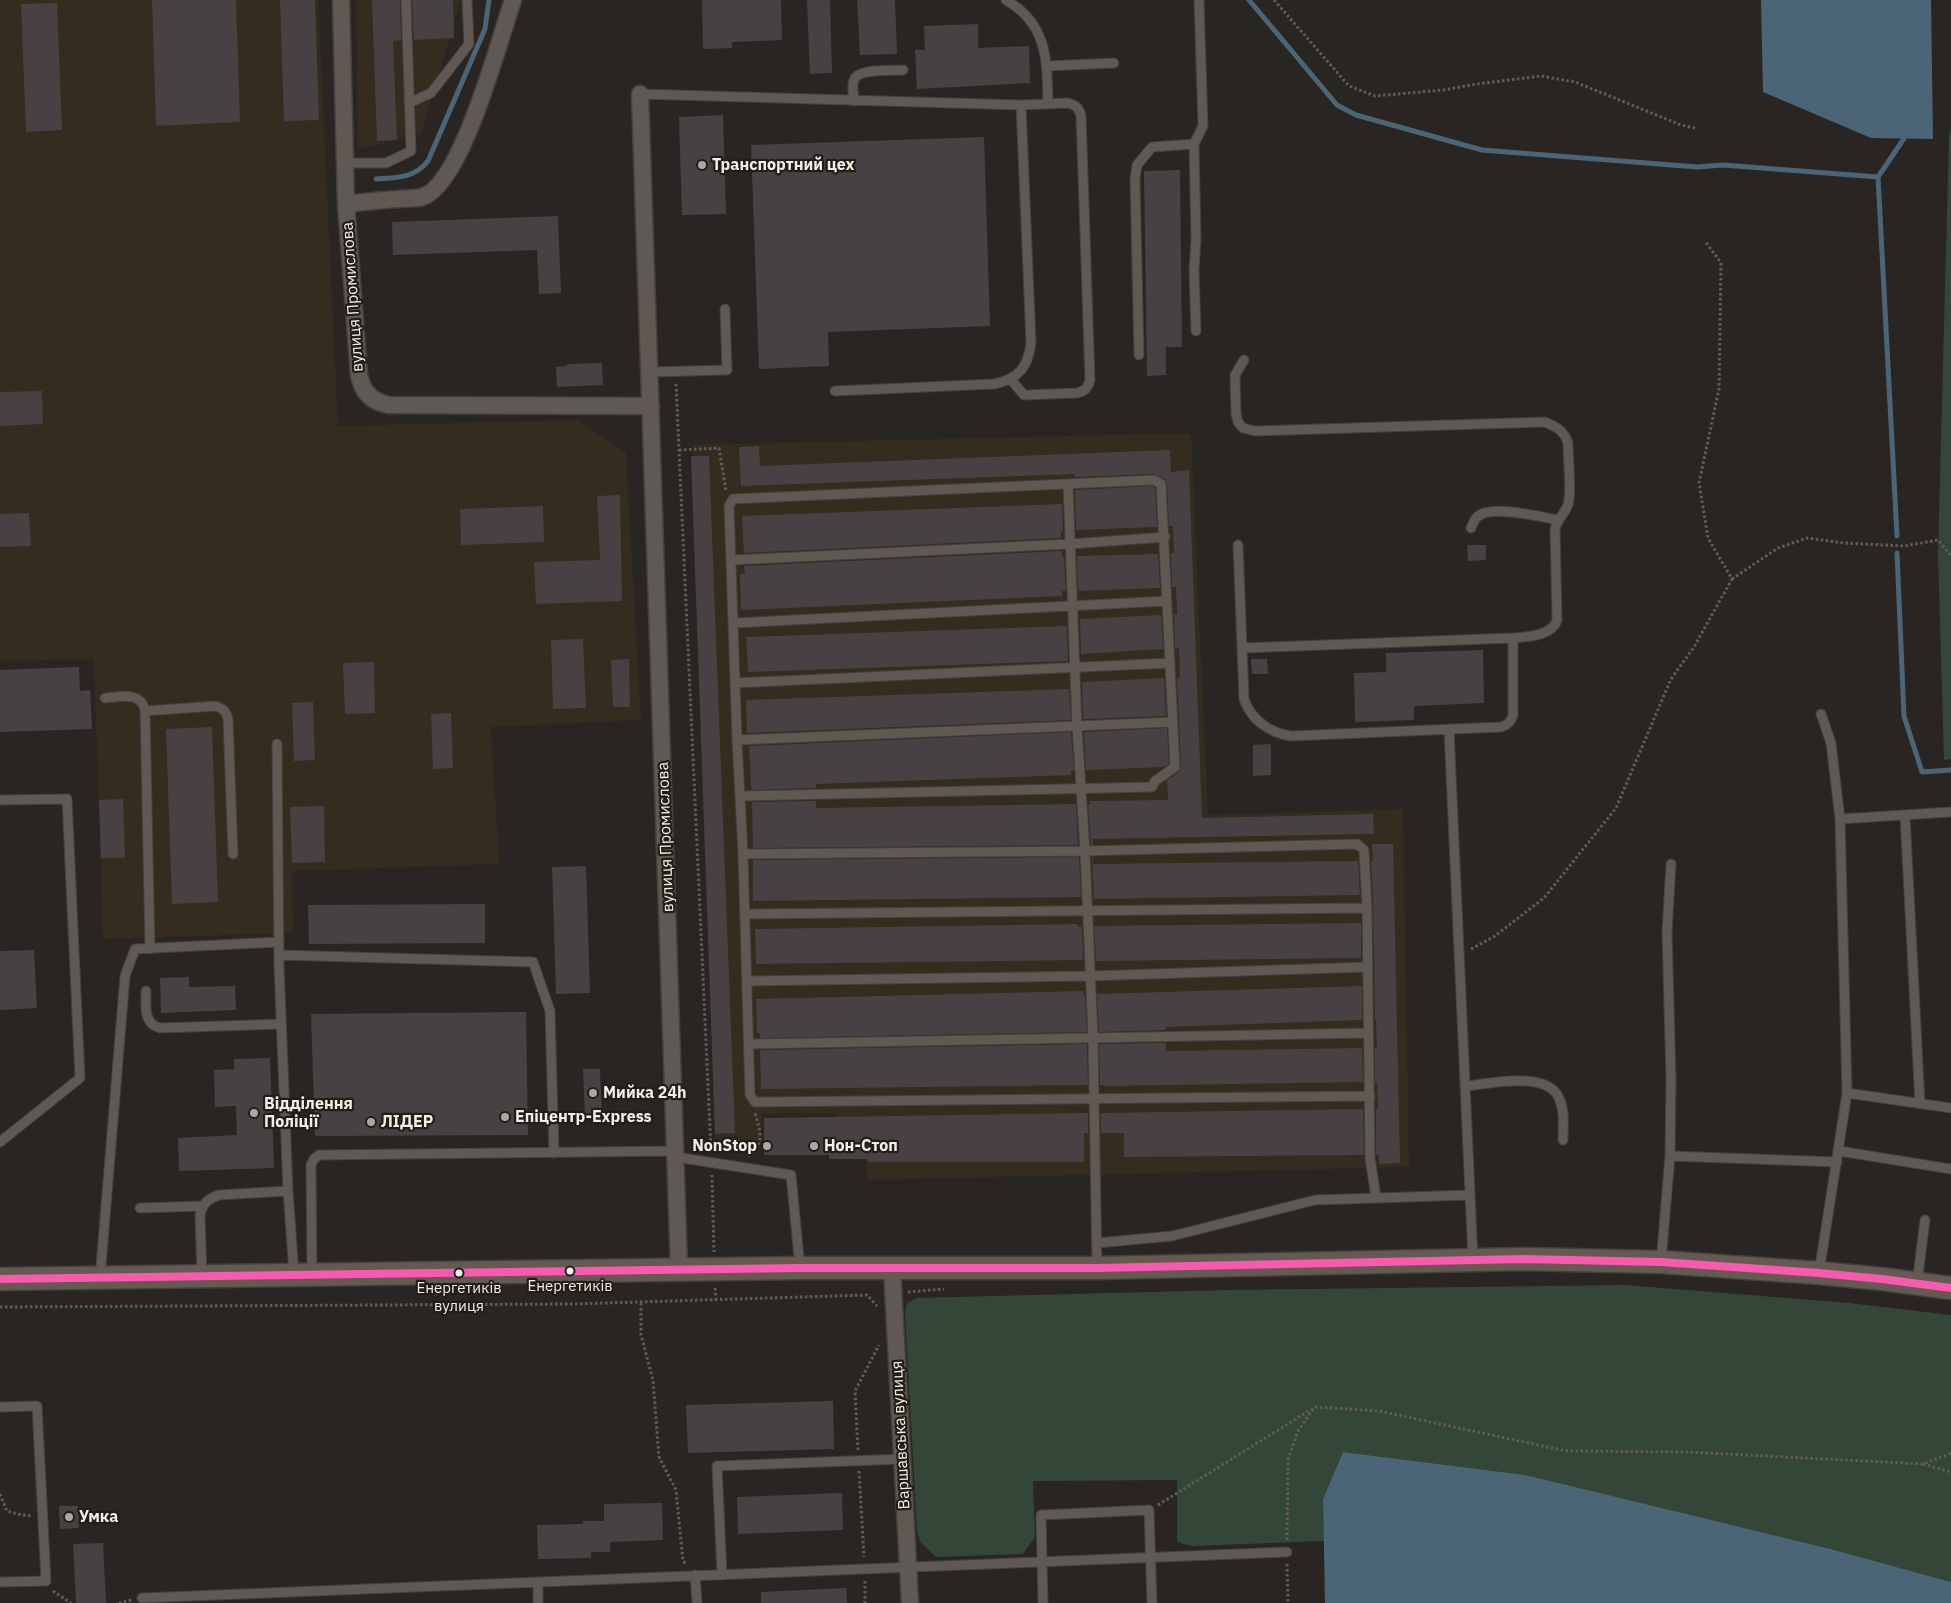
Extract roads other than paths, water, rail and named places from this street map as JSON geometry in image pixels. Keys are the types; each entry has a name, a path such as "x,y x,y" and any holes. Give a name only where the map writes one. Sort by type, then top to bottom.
{"main road":[{"path":"0,1279 679,1269 1097,1268 1522,1259 1661,1262 1819,1273 1951,1288"}],"street":[{"name":"вулиця Промислова","path":"341,0 346,204 359,375 363,390 374,401 390,405 651,406"},
{"path":"346,204 422,197 440,185 454,163 470,126 513,0"},
{"name":"вулиця Промислова","path":"640,94 679,1269"},
{"name":"Варшавська вулиця","path":"892,1268 910,1603"}],"lane":[{"path":"345,164 386,163 411,151 406,0"},
{"path":"409,103 431,94 469,44 467,0"},
{"path":"1006,0 1022,11 1037,30 1046,53 1048,104"},
{"path":"1196,331 1194,144 1203,126 1198,0"},
{"path":"1047,66 1114,63"},
{"path":"854,101 853,82 858,75 865,72 903,70"},
{"path":"640,94 854,101 1074,105 1079,109 1081,116 1090,380 1084,392 1077,394 1024,395 1011,380"},
{"path":"835,391 994,384 1011,380 1024,366 1029,356 1031,343 1021,105"},
{"path":"1139,355 1135,178 1137,164 1152,147 1194,144"},
{"path":"650,372 727,370 725,309"},
{"path":"1243,648 1530,637 1553,628 1558,616 1555,536 1558,520 1564,513 1569,501 1568,443 1565,435 1557,427 1545,422 1255,431 1244,428 1238,422 1236,414 1235,375 1244,360"},
{"path":"741,796 1152,787 1155,780 1175,768 1165,537 1162,488 1158,481 736,498 730,502 737,740 746,914 752,1099 758,1102 1370,1096"},
{"path":"1068,484 1074,667 1085,851 1093,1037 1097,1268"},
{"path":"1471,528 1477,517 1487,513 1514,511 1558,520"},
{"path":"732,560 1070,544 1165,537"},
{"path":"1238,545 1246,705 1258,722 1278,733 1291,736 1507,726 1513,714 1513,638"},
{"path":"734,623 1167,600"},
{"path":"735,683 1170,663"},
{"path":"105,698 138,698 143,702 145,711 150,949"},
{"path":"145,711 215,706 222,708 226,712 228,719 233,854"},
{"path":"1819,1273 1847,1093 1840,818 1831,743 1821,714"},
{"path":"737,740 1172,722"},
{"path":"1449,730 1473,1261"},
{"path":"278,744 279,955 288,1191 303,1276"},
{"path":"0,800 67,799 80,1078 0,1142"},
{"path":"1840,818 1951,812"},
{"path":"1905,815 1920,1104"},
{"path":"743,854 1085,851 1356,844 1364,850 1367,908 1370,1158 1376,1197"},
{"path":"1661,1262 1670,1156 1671,1079 1667,932 1671,864"},
{"path":"746,914 1367,908"},
{"path":"100,1278 124,976 135,949 279,942"},
{"path":"279,955 533,962 550,1012 554,1153"},
{"path":"748,981 1090,976 1368,967"},
{"path":"146,991 149,1022 160,1028 281,1024"},
{"path":"750,1044 1368,1034"},
{"path":"1465,1086 1523,1081 1537,1081 1547,1084 1554,1090 1562,1104 1563,1140"},
{"path":"1847,1093 1951,1108"},
{"path":"1839,1151 1951,1169"},
{"path":"303,1276 311,1165 319,1155 676,1154 790,1175 800,1268"},
{"path":"1670,1156 1837,1162"},
{"path":"202,1277 200,1230 202,1206 209,1198 220,1195 288,1191"},
{"path":"1096,1243 1172,1236 1315,1200 1470,1194"},
{"path":"140,1208 202,1206"},
{"path":"1916,1283 1925,1220"},
{"path":"0,1407 37,1406 46,1581 0,1582"},
{"path":"722,1574 717,1466 903,1459"},
{"path":"1043,1603 1041,1515 1149,1510 1152,1603"},
{"path":"142,1598 1287,1552"},
{"path":"695,1576 697,1603"},
{"path":"538,1583 538,1603"}],"water":[{"path":"1761,0 1931,0 1933,139 1871,138 1763,92"},
{"path":"1343,1452 1526,1475 1831,1549 1951,1582 1951,1603 1325,1603 1323,1499"}],"waterway":[{"path":"376,179 411,174 423,167 428,161 485,29 489,0"},
{"path":"1249,0 1337,105 1356,115 1482,150 1697,167 1723,165 1878,177"},
{"path":"1897,536 1878,177 1907,134"},
{"path":"1897,553 1904,716 1922,772 1951,770"}],"place":[{"name":"Транспортний цех","path":"702,165"},
{"name":"Мийка 24һ","path":"593,1093"},
{"name":"Відділення Поліції","path":"254,1113"},
{"name":"Епіцентр-Express","path":"505,1117"},
{"name":"ЛІДЕР","path":"371,1122"},
{"name":"NonStop","path":"767,1146"},
{"name":"Нон-Стоп","path":"814,1146"},
{"name":"Енергетиків","path":"570,1271"},
{"name":"Енергетиків вулиця","path":"459,1273"},
{"name":"Умка","path":"69,1517"}]}
